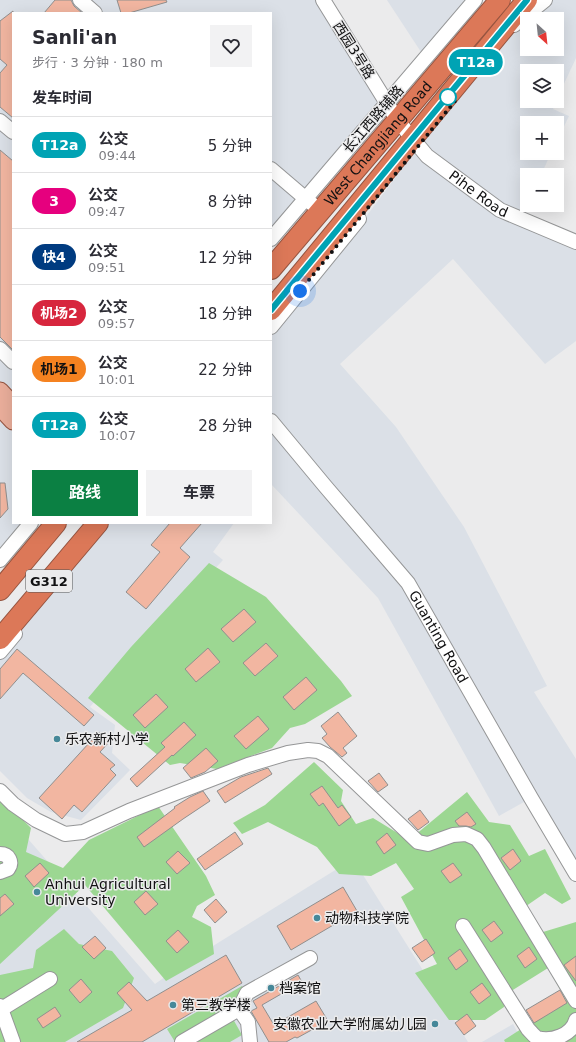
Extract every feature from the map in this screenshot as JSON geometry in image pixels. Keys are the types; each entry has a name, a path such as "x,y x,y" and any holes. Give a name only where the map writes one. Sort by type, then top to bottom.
{"highway":[{"name":"West Changjiang Road","path":"272,309 416,142 527,0"},
{"name":"West Changjiang Road","path":"272,267 312,205 398,121 495,2"},
{"name":"G312","path":"0,590 55,524"},
{"name":"G312","path":"0,639 97,524"}],"main road":[{"path":"0,391 12,403"},
{"path":"0,407 12,420"}],"street":[{"path":"80,0 93,12"},
{"name":"西园3号路","path":"323,0 398,121"},
{"name":"长江西路辅路","path":"272,238 312,205 387,103 475,0"},
{"path":"488,48 545,0"},
{"path":"272,326 416,142 518,22"},
{"path":"0,121 12,131"},
{"name":"Pihe Road","path":"398,121 427,156 500,210 576,242"},
{"path":"272,169 312,205"},
{"path":"0,349 12,361"},
{"name":"Guanting Road","path":"272,421 408,583 576,874"},
{"path":"0,560 30,524"},
{"path":"0,652 107,524"},
{"path":"0,791 13,804 36,820 65,834 83,832 129,812 248,765 288,752 308,750 318,751 328,756 418,842 428,844 452,835 466,834 477,838 576,1001"},
{"path":"0,854 8,856 11,864 8,869 0,872"},
{"path":"463,926 528,1029 536,1038 545,1041 560,1038 570,1032 576,1020"},
{"path":"182,1042 239,1009 247,992 310,958"},
{"path":"13,1042 1,1008 50,979"},
{"path":"239,1009 248,1022 250,1042"}],"shaded area":[{"path":"0,0 323,0 387,103 272,238 272,12 12,12 12,404 0,391 0,131 5,125 0,121"},
{"path":"387,0 468,0 423,55"},
{"path":"545,0 576,0 576,58 564,84 564,64 520,64 520,108 553,108 569,116 564,126 564,116 520,116 520,160 548,160 544,168 520,168 520,212 524,212 521,218 576,242 576,341 545,364 453,259 340,364 396,427 464,527 547,686 534,692 576,759 576,874 531,798 499,816 378,598 272,485 272,336 353,234 419,146 516,24 520,21 520,56 564,56 564,12 530,12"},
{"path":"0,407 12,420 12,524 30,524 0,560"},
{"path":"109,524 233,524 213,552 223,560 147,641 90,707 115,725 112,753 130,770 81,820 51,812 27,798 0,771 0,654 66,573"},
{"name":"Anhui Agricultural University","path":"0,807 155,984 176,969 353,859 468,1042 0,1042"},
{"path":"513,1024 523,1042 482,1042"}],"green space":[{"path":"209,563 266,597 341,681 352,696 305,724 290,728 272,748 217,769 180,763 170,765 88,698 131,647"},
{"path":"314,762 343,790 341,801 356,824 373,818 409,840 467,792 489,822 510,825 529,856 545,849 571,899 562,904 545,893 516,913 523,921 543,932 576,922 576,1042 505,1042 504,1040 566,1000 548,968 508,993 504,1007 485,1020 449,1020 415,973 437,964 401,897 414,889 396,863 371,876 339,874 317,847 268,822 242,834 233,823 265,805"},
{"path":"0,797 31,828 26,852 63,868 89,840 158,806 206,876 215,895 197,906 192,917 211,927 214,954 166,981 85,885 0,964"},
{"path":"64,929 79,944 112,951 134,978 123,1008 65,1042 0,1042 0,975 33,968 36,950"},
{"path":"242,986 245,991 237,1005 175,1042 167,1029"},
{"path":"233,1019 242,1035 230,1042 195,1042"}],"building":[{"path":"55,0 71,0 74,6 81,12 45,12"},
{"path":"117,0 166,0 167,2 132,12 121,12"},
{"path":"13,11 12,117 0,107 0,73 7,65 0,59 0,21"},
{"path":"0,150 12,160 12,349 0,337"},
{"path":"0,483 5,483 8,509 0,518"},
{"path":"169,524 201,524 180,548 190,557 146,609 126,592 160,552 151,545"},
{"path":"244,609 256,622 233,642 221,629"},
{"path":"266,643 278,656 255,676 243,663"},
{"path":"208,648 220,662 196,682 185,669"},
{"path":"17,649 94,715 84,726 23,673 0,699 0,669"},
{"path":"306,677 317,690 294,710 283,697"},
{"path":"156,694 168,707 145,728 133,715"},
{"path":"338,712 357,736 343,748 347,753 342,757 322,738 327,734 321,726"},
{"path":"258,716 269,729 246,749 234,736"},
{"path":"184,722 196,735 137,787 130,779 165,747 161,743"},
{"path":"99,732 110,741 100,752 115,765 110,769 116,775 82,812 74,805 62,819 39,798"},
{"path":"206,748 218,761 205,772 191,778 183,768"},
{"path":"268,768 272,774 225,803 217,791 241,777"},
{"path":"379,773 388,785 378,792 368,781"},
{"path":"322,786 338,808 342,805 351,817 339,826 323,803 319,806 310,794"},
{"path":"203,791 210,801 144,847 137,837 175,808 174,807"},
{"path":"420,810 429,822 418,830 408,819"},
{"path":"467,812 476,824 471,827 459,826 455,821"},
{"path":"235,832 243,844 205,870 197,859"},
{"path":"387,833 396,845 384,854 376,842"},
{"path":"513,849 521,861 510,870 501,858"},
{"path":"178,851 190,863 177,874 166,862"},
{"path":"40,863 49,873 34,887 25,876"},
{"path":"453,863 462,875 450,883 441,871"},
{"name":"动物科技学院","path":"343,887 357,911 291,950 277,926"},
{"path":"146,891 158,904 145,915 134,902"},
{"path":"5,894 14,904 0,916 0,898"},
{"path":"216,899 227,912 215,923 204,910"},
{"path":"494,921 503,933 491,942 482,930"},
{"path":"178,930 189,942 177,953 166,941"},
{"path":"95,936 106,948 94,959 82,947"},
{"path":"426,939 435,953 422,962 412,948"},
{"path":"529,947 537,959 525,968 517,956"},
{"path":"460,949 468,961 456,970 448,958"},
{"name":"第三教学楼","path":"226,955 242,983 142,1042 77,1042 132,1010 117,993 129,982 147,1001"},
{"path":"576,956 576,981 564,965"},
{"path":"298,975 302,982 262,1005 274,1025 316,1001 328,1021 297,1038 295,1037 286,1042 269,1042 251,1011 257,1008 253,1001"},
{"path":"81,979 92,992 80,1003 69,990"},
{"path":"482,983 491,995 479,1004 470,992"},
{"path":"560,990 567,1003 534,1023 526,1010"},
{"path":"55,1007 61,1016 43,1028 37,1019"},
{"path":"467,1014 476,1026 464,1035 455,1023"}],"bus line":[{"name":"T12a","path":"272,309 527,0"}],"place":[{"name":"乐农新村小学","path":"57,739"},
{"name":"Anhui Agricultural University","path":"37,892"},
{"name":"动物科技学院","path":"317,918"},
{"name":"档案馆","path":"271,988"},
{"name":"第三教学楼","path":"173,1005"},
{"name":"安徽农业大学附属幼儿园","path":"435,1024"}],"route":[{"path":"300,291 455,101 448,97"}]}
